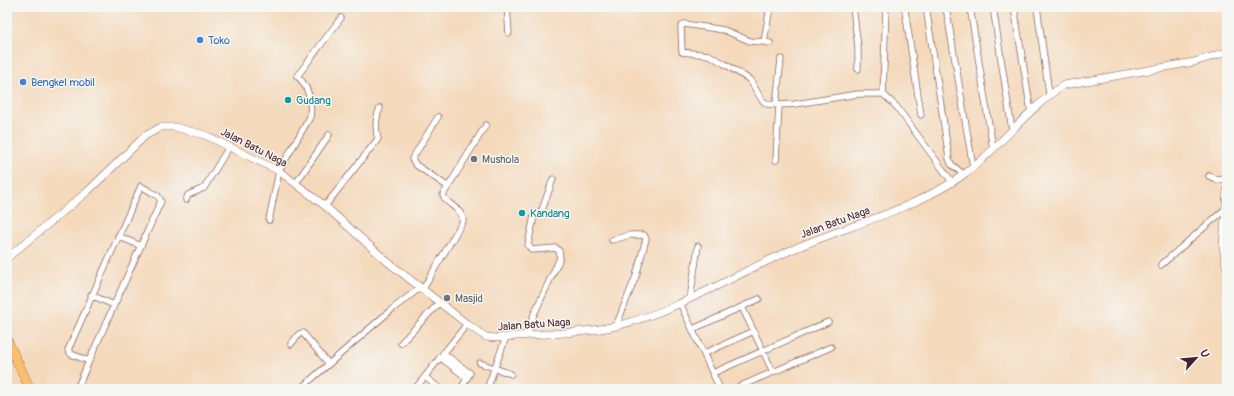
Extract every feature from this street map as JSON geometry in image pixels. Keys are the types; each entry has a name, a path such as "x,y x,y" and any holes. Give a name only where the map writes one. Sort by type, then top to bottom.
{"highway":[{"path":"7,340 30,389"}],"street":[{"path":"507,7 509,33"},
{"path":"770,7 767,42 750,42 724,30 686,23 682,25 682,52 705,55 718,59 750,80 764,102 777,105 858,94 883,94 896,106 952,182"},
{"path":"853,7 858,47 858,69"},
{"path":"883,94 886,7"},
{"path":"907,7 905,10 921,115"},
{"path":"926,7 949,158 951,164 963,174"},
{"path":"946,7 973,167"},
{"path":"970,7 993,149"},
{"path":"993,7 1012,130"},
{"path":"1014,7 1031,112"},
{"path":"1037,7 1049,94"},
{"path":"268,220 279,171 310,117 311,108 306,87 297,76 341,18"},
{"name":"Jalan Batu Naga","path":"7,258 88,191 145,136 156,129 166,126 192,130 229,147 235,148 279,171 325,206 389,263 486,337 577,332 616,326 690,299 789,251 831,233 905,208 952,182 973,167 1049,94 1064,85 1194,62 1227,52"},
{"path":"776,160 777,105 781,59"},
{"path":"325,206 378,139 376,132 376,118 380,108"},
{"path":"438,117 412,159 413,162 448,186"},
{"path":"300,389 328,363 391,310 422,288 463,221 461,212 444,197 448,186 486,125"},
{"path":"296,183 329,135"},
{"path":"186,200 188,195 204,188 229,147"},
{"path":"1209,176 1218,180 1227,179"},
{"path":"527,335 536,308 560,258 559,251 556,248 532,250 528,246 534,216 542,210 553,179"},
{"path":"77,389 161,199 142,186 91,295 68,350 70,354 89,361"},
{"path":"1226,266 1223,246 1224,210 1227,190"},
{"path":"1161,265 1224,210"},
{"path":"612,240 630,235 644,235 646,239 636,276 616,326"},
{"path":"118,236 141,246"},
{"path":"690,299 698,246"},
{"path":"91,295 114,305"},
{"path":"693,329 759,300"},
{"path":"401,343 440,302"},
{"path":"680,303 720,389"},
{"path":"742,307 773,372"},
{"path":"713,373 828,322"},
{"path":"415,389 467,324"},
{"path":"704,353 754,331"},
{"path":"291,344 299,334 303,333 328,363"},
{"path":"487,389 506,337"},
{"path":"734,389 831,347"},
{"path":"442,355 469,372 461,389"},
{"path":"480,363 511,374"},
{"path":"425,377 440,389"}],"place":[{"name":"Toko","path":"200,40"},
{"name":"Bengkel mobil","path":"23,82"},
{"name":"Gudang","path":"288,100"},
{"name":"Mushola","path":"474,159"},
{"name":"Kandang","path":"522,213"},
{"name":"Masjid","path":"447,298"}]}
